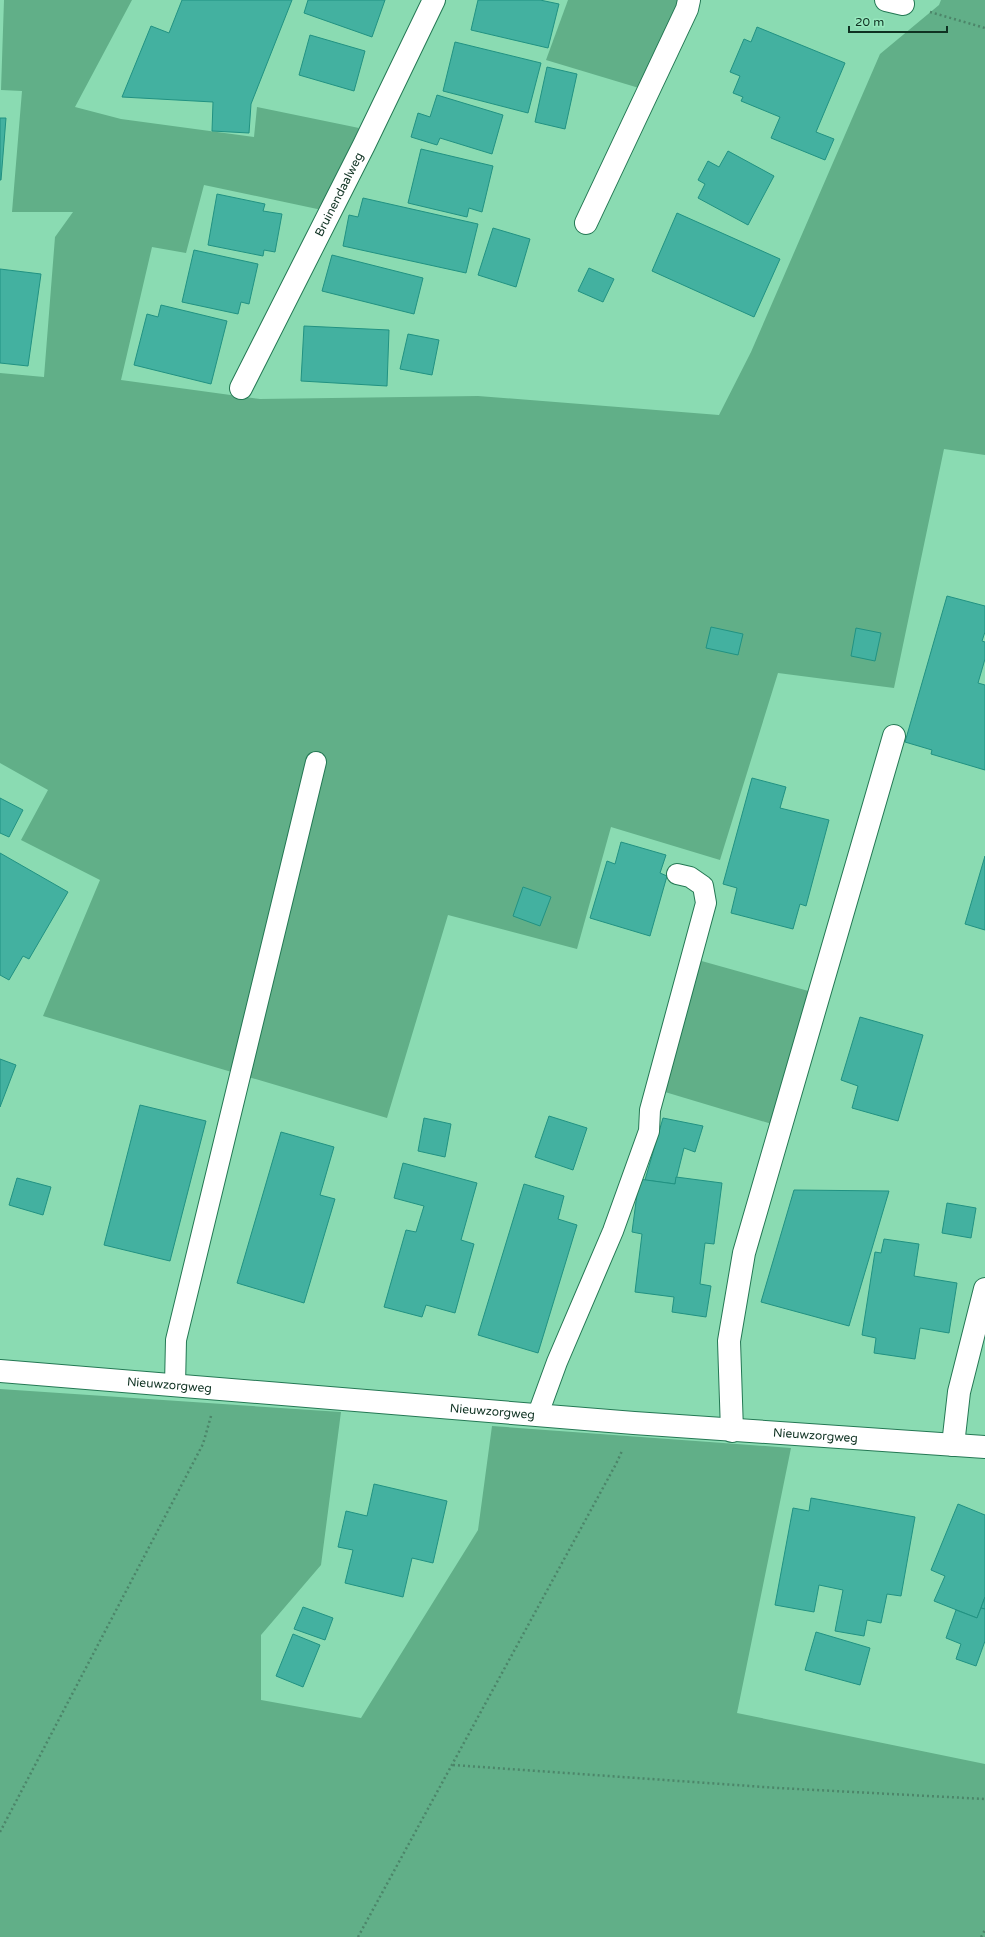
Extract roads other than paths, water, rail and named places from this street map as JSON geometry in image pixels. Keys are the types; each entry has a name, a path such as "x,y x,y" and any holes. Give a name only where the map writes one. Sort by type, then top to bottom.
{"street":[{"name":"Bruinendaalweg","path":"241,388 364,145 434,0"},
{"path":"586,223 684,16 689,0"},
{"path":"732,1431 729,1341 744,1253 894,736"},
{"path":"954,1445 959,1392 985,1289"},
{"name":"Nieuwzorgweg","path":"0,1371 732,1431 985,1447"}],"lane":[{"path":"175,1385 176,1340 316,762"},
{"path":"538,1414 557,1362 613,1231 649,1131 650,1110 706,903 703,886 690,877 678,874"}]}
